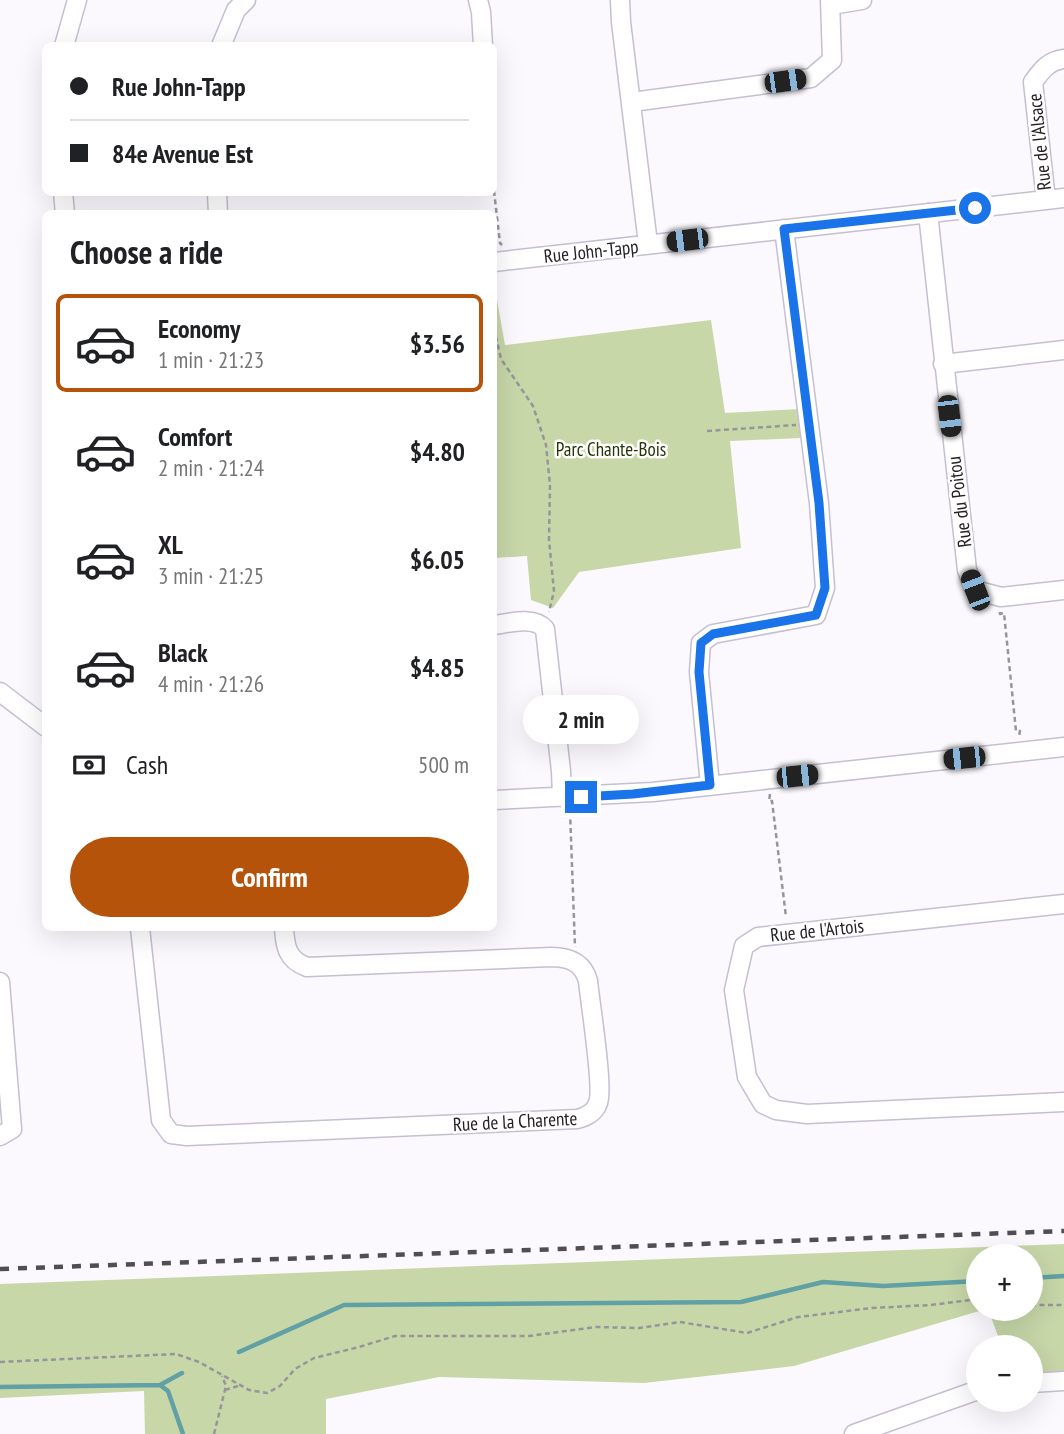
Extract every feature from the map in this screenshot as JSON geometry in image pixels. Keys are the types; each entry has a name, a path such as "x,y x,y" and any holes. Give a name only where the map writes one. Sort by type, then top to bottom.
{"street":[{"path":"65,42 76,0"},
{"path":"224,42 236,10 246,0"},
{"path":"478,0 483,42"},
{"path":"620,0 648,244"},
{"path":"632,102 811,78 832,60 830,2 862,0"},
{"name":"Rue de l'Alsace","path":"1055,199 1033,82 1045,66 1055,60 1064,59"},
{"name":"Rue John-Tapp","path":"498,257 648,244 1055,199"},
{"name":"Rue du Poitou","path":"928,212 967,570 975,590 1001,597 1064,590"},
{"path":"710,785 699,672 701,643 713,634 816,615 825,588 810,424 784,229"},
{"path":"943,364 1064,350"},
{"path":"497,625 534,622 542,624 545,629 566,803"},
{"path":"0,692 42,724"},
{"path":"497,800 566,803 1064,747"},
{"name":"Rue de l'Artois","path":"1064,904 758,937 744,946 734,990 747,1077 763,1104 776,1110 807,1114 1064,1102"},
{"name":"Rue de la Charente","path":"140,931 161,1119 171,1134 187,1136 577,1119 587,1116 597,1106 599,1085 587,981 584,970 572,959 551,957 307,967 297,963 288,954 284,931"},
{"path":"0,987 6,1132"},
{"path":"1043,1382 1064,1381"},
{"path":"854,1434 966,1394"}],"path":[{"path":"497,217 500,243 503,244 498,257"},
{"path":"497,341 501,359 533,406 546,445 550,485 549,540 554,591 549,612"},
{"path":"707,431 810,424"},
{"path":"1002,606 1000,614 1004,614 1017,731 1020,732 1018,739"},
{"path":"771,791 769,801 772,801 785,918 788,917 786,925"},
{"path":"566,803 575,951"},
{"path":"0,1362 171,1354 192,1359 241,1386 267,1393 276,1389 295,1369 307,1361 395,1336 499,1338 596,1327 639,1328 680,1322 747,1333 798,1317 966,1301"},
{"path":"1043,1305 1064,1305"},
{"path":"214,1434 226,1383 222,1376"},
{"path":"225,1390 241,1386"}],"green space":[{"name":"Parc Chante-Bois","path":"497,300 505,345 711,320 725,413 800,409 801,438 730,441 741,548 579,572 553,608 531,600 527,556 497,558"},
{"path":"1064,1244 1064,1372 1043,1373 1043,1335 998,1335 992,1321 1043,1321 1043,1245"},
{"path":"966,1248 966,1315 794,1366 644,1383 439,1377 326,1399 326,1434 145,1434 144,1391 0,1398 0,1284"}],"waterway":[{"path":"1043,1277 1064,1276"},
{"path":"239,1352 344,1305 741,1302 823,1282 883,1286 966,1282"},
{"path":"0,1387 160,1385 182,1373"},
{"path":"160,1385 168,1391 183,1434"}],"railway":[{"path":"0,1269 1064,1231"}],"route":[{"path":"581,797 710,785 699,672 701,643 713,634 816,615 825,588 819,503 784,229 975,208"}]}
